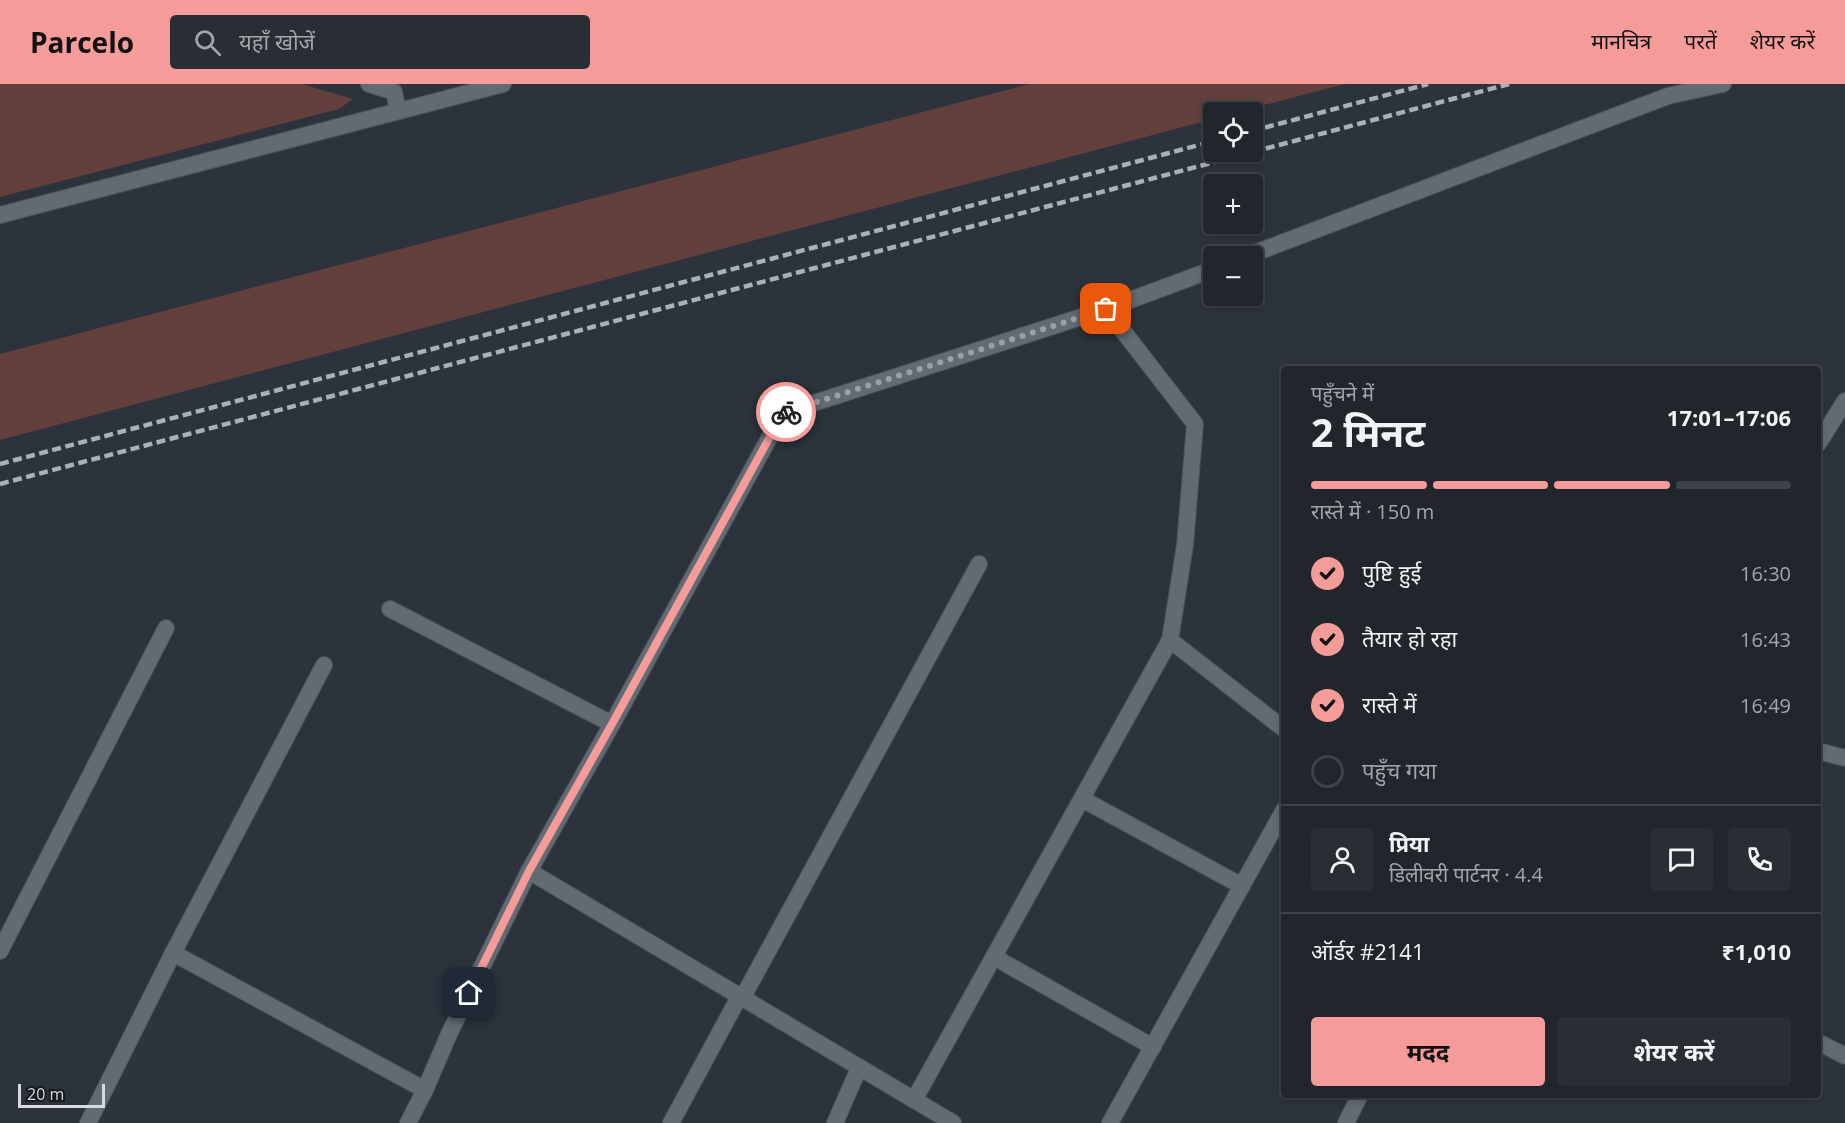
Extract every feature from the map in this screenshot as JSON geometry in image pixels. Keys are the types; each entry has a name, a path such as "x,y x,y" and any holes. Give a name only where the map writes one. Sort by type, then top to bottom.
{"street":[{"path":"369,84 394,92 398,111"},
{"path":"0,216 503,84"},
{"path":"1263,250 1668,96 1723,84"},
{"path":"408,1123 529,871 783,413 1106,309 1203,273"},
{"path":"914,1100 1170,640 1185,545 1195,424 1106,309"},
{"path":"1821,439 1845,401"},
{"path":"670,1123 739,997 744,995 979,564"},
{"path":"390,609 612,724"},
{"path":"0,951 165,628"},
{"path":"1170,640 1281,727"},
{"path":"88,1123 173,953 324,665"},
{"path":"1821,751 1845,758"},
{"path":"1082,799 1242,886"},
{"path":"1110,1123 1281,815"},
{"path":"529,871 953,1123"},
{"path":"173,953 425,1090"},
{"path":"994,957 1153,1047"},
{"path":"1821,1044 1845,1056"},
{"path":"835,1123 859,1068"},
{"path":"1346,1123 1358,1098"}],"shaded area":[{"path":"0,84 302,84 353,99 339,109 0,197"},
{"path":"1029,84 1345,84 1263,105 1263,102 1203,102 1203,122 0,440 0,354"}],"railway":[{"path":"1263,128 1428,84"},
{"path":"0,484 1509,84"},
{"path":"0,464 1203,144"}],"way so far":[{"path":"786,412 1106,309"}],"route":[{"path":"469,993 529,871 783,413 786,412"}]}
